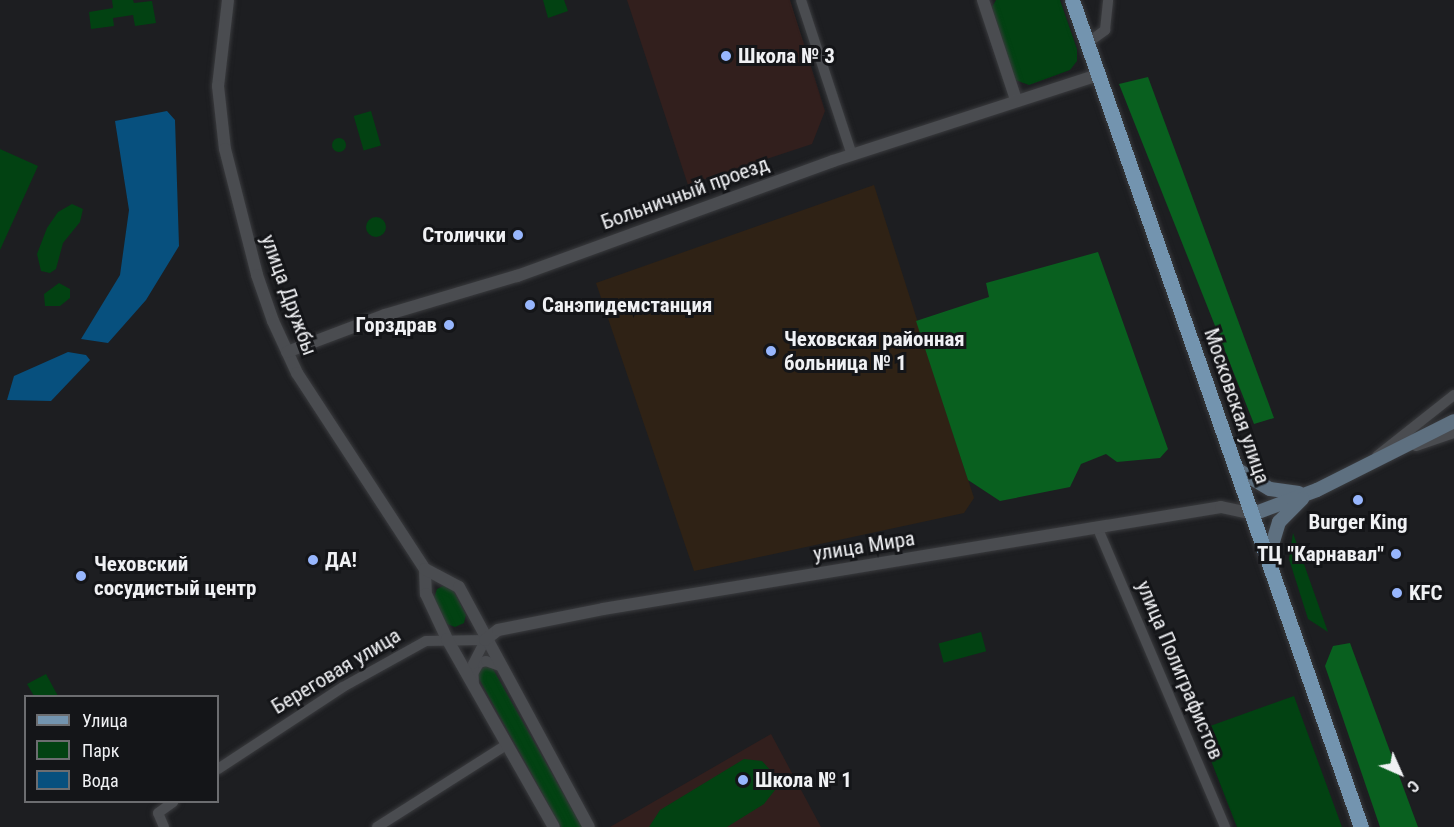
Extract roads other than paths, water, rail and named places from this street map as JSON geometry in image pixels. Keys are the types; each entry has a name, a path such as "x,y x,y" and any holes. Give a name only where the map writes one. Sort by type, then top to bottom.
{"main road":[{"name":"Московская улица","path":"1072,0 1254,514 1361,827"},
{"path":"1254,514 1310,492 1454,422"},
{"path":"1238,470 1278,491 1310,492"},
{"path":"1268,558 1279,522 1310,492"}],"street":[{"name":"улица Дружбы","path":"228,0 218,86 225,149 257,275 287,352 297,373 425,569 459,587 485,640 589,827"},
{"path":"801,0 852,155"},
{"path":"983,0 1016,100"},
{"path":"1086,44 1105,30 1108,0"},
{"name":"Больничный проезд","path":"287,352 385,315 517,276 680,213 1016,100 1098,75"},
{"path":"1370,462 1454,395"},
{"path":"1370,462 1454,432"},
{"name":"улица Мира","path":"485,640 498,630 603,609 1221,507 1254,514"},
{"name":"улица Полиграфистов","path":"1098,529 1225,827"},
{"name":"улица Дружбы","path":"425,569 426,594 447,639 474,682 506,745 554,827"},
{"path":"474,682 473,664 485,640"},
{"name":"Береговая улица","path":"219,768 388,661 426,641 485,640"},
{"path":"474,682 479,663 486,661 500,666"},
{"path":"377,827 506,745"},
{"path":"164,827 158,813 170,803"}],"water":[{"path":"167,111 175,120 179,246 146,300 108,343 81,339 120,275 129,210 115,121"},
{"path":"68,352 86,355 90,360 51,401 7,400 14,376"}],"place":[{"name":"Школа № 3","path":"726,56"},
{"name":"Столички","path":"518,235"},
{"name":"Санэпидемстанция","path":"530,305"},
{"name":"Горздрав","path":"449,325"},
{"name":"Чеховская районная больница № 1","path":"771,351"},
{"name":"Burger King","path":"1358,500"},
{"name":"ТЦ \"Карнавал\"","path":"1396,554"},
{"name":"ДА!","path":"313,560"},
{"name":"Чеховский сосудистый центр","path":"81,576"},
{"name":"KFC","path":"1397,593"},
{"name":"Школа № 1","path":"743,780"}]}
